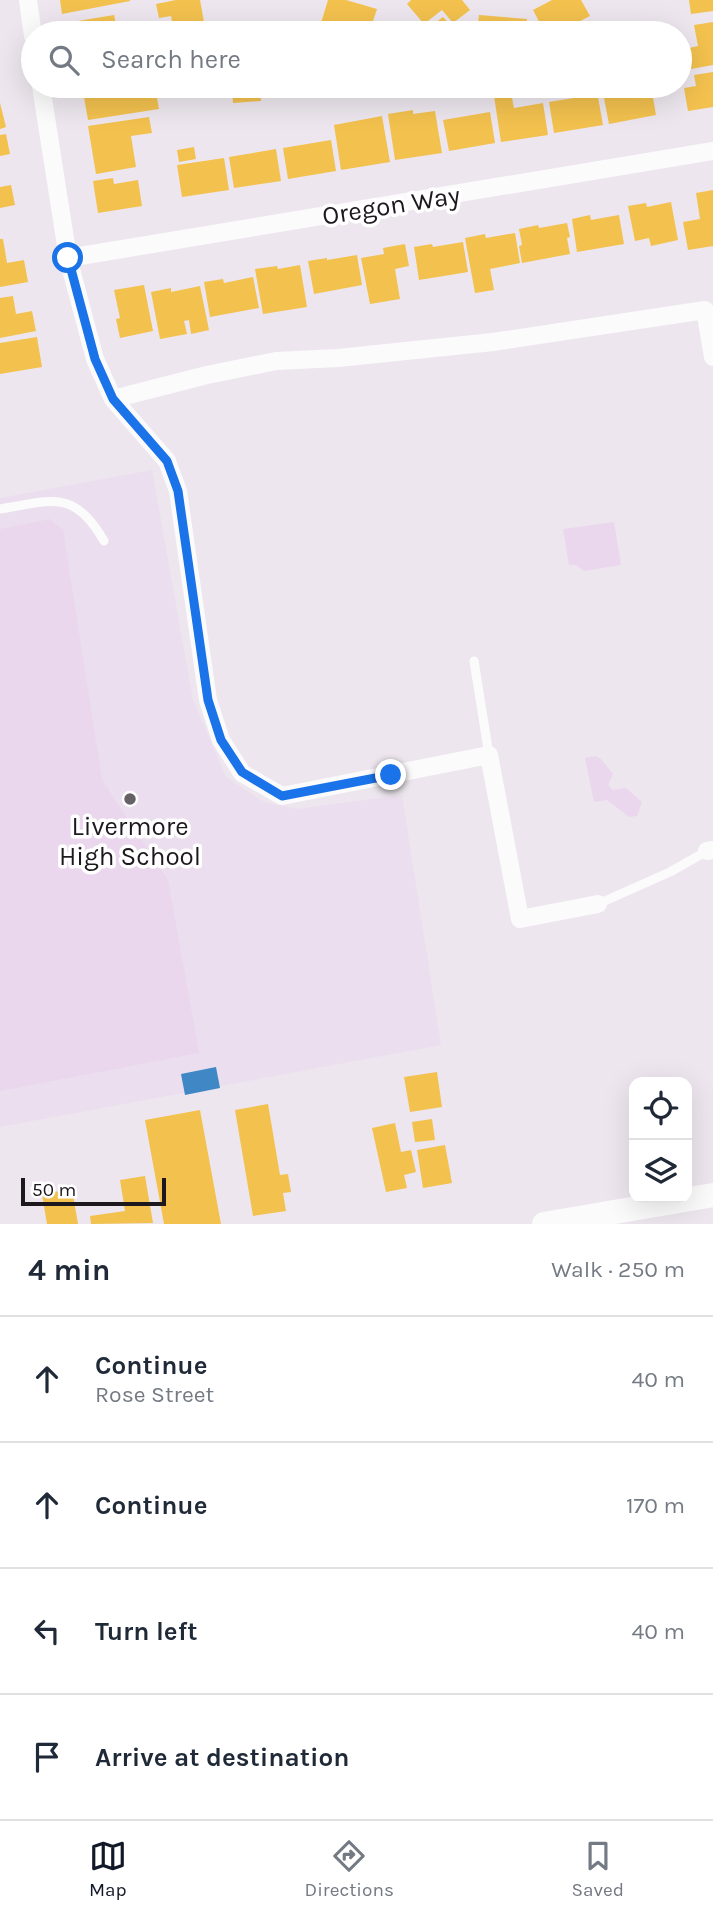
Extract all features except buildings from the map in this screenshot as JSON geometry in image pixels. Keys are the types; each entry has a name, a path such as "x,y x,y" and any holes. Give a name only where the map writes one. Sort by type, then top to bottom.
{"main road":[{"path":"544,1224 713,1195"}],"street":[{"path":"28,0 31,21"},
{"path":"43,98 68,258 95,359 113,399 167,461 178,491 208,700 221,740 242,772 282,796 489,755 520,919 598,904"},
{"name":"Oregon Way","path":"68,258 713,151"},
{"path":"113,399 276,361 338,358 493,342 705,310 713,358"}],"lane":[{"path":"0,509 54,500 75,506 88,517 104,541"},
{"path":"474,661 489,755"},
{"path":"598,904 670,872 710,850"}],"shaded area":[{"name":"Livermore High School","path":"152,470 193,700 226,777 264,802 297,809 402,795 441,1045 0,1127 0,498"},
{"path":"50,519 63,530 102,780 168,880 199,1053 0,1091 0,529"},
{"path":"614,522 621,565 584,571 576,565 569,565 563,529"},
{"path":"596,756 613,774 608,785 613,790 626,788 642,802 637,816 629,817 607,800 594,802 585,758"}],"place":[{"name":"Livermore High School","path":"130,799"}],"route":[{"path":"68,258 95,359 113,399 167,461 178,491 208,700 221,740 242,772 282,796 391,775"}]}
